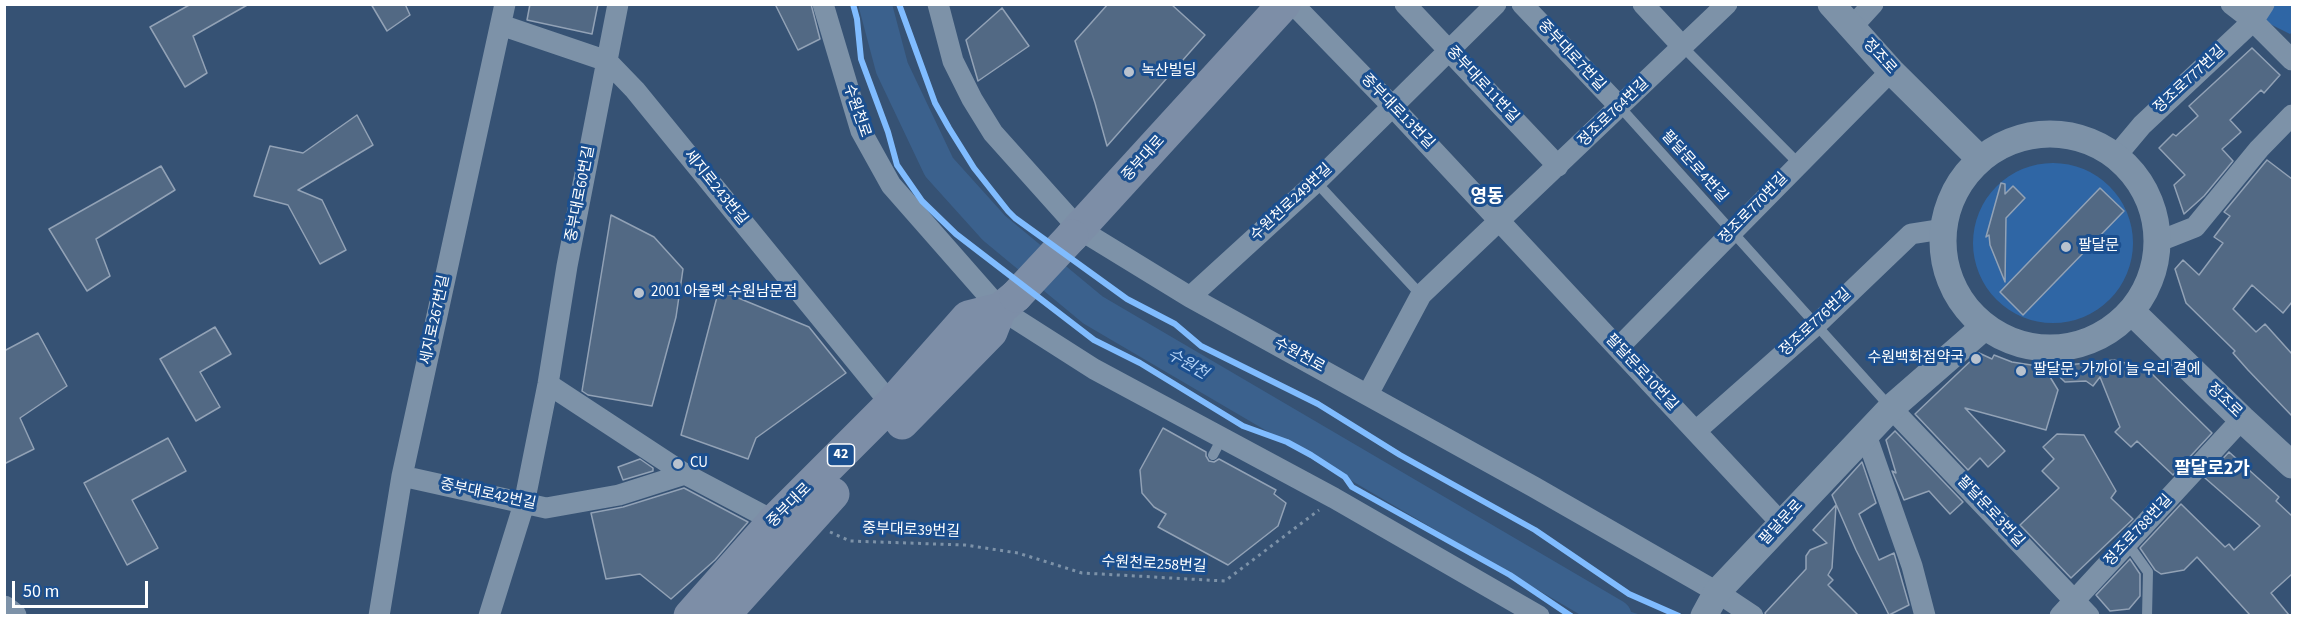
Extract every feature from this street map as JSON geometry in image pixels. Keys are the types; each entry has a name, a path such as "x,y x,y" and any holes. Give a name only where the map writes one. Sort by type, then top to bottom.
{"main road":[{"name":"중부대로","path":"723,615 807,521 991,332 1017,295 1284,4"},
{"name":"중부대로","path":"690,615 774,521 891,404 968,317 1017,295"}],"street":[{"name":"세지로267번길","path":"379,615 402,476 505,4"},
{"name":"중부대로60번길","path":"489,615 524,504 618,4"},
{"name":"수원천로","path":"823,4 861,131 891,185 1017,295 1094,369 1218,447 1343,493 1547,611"},
{"name":"수원천로","path":"938,4 953,61 993,134 1076,233 1368,394 1710,604 1753,615"},
{"name":"중부대로13번길","path":"1293,4 1500,222"},
{"name":"중부대로11번길","path":"1405,4 1558,166"},
{"name":"수원천로249번길","path":"1190,297 1316,182 1496,4"},
{"name":"중부대로7번길","path":"1522,4 1620,107"},
{"path":"1644,4 1683,47"},
{"name":"정조로764번길","path":"1368,394 1421,295 1727,4"},
{"name":"정조로","path":"1831,4 1891,71 1980,159"},
{"path":"1852,27 1873,4"},
{"path":"2231,4 2258,13 2292,60"},
{"name":"정조로777번길","path":"2116,156 2142,125 2258,13"},
{"name":"세지로243번길","path":"501,25 606,61 635,90 891,404"},
{"name":"정조로770번길","path":"1618,348 1891,71"},
{"path":"2157,242 2195,227 2259,149 2292,115"},
{"path":"2048,134 2084,139 2116,156 2134,174 2147,195 2155,218 2157,242 2150,279 2131,311 2107,332 2077,345 2044,349 2012,342 1984,327 1959,300 1944,266 1943,229 1949,202 1962,179 1980,159 2012,141 2048,134"},
{"name":"팔달문로10번길","path":"1500,222 1782,524"},
{"name":"정조로776번길","path":"1696,431 1816,325 1911,234 1943,229"},
{"name":"정조로","path":"2131,311 2292,465"},
{"name":"팔달문로","path":"1710,604 1891,408 1984,327"},
{"path":"548,384 685,474 774,521"},
{"name":"팔달문로3번길","path":"1891,408 2075,611"},
{"name":"정조로788번길","path":"2075,611 2128,544 2242,419"},
{"path":"1866,435 1912,566 1925,615"},
{"name":"중부대로42번길","path":"402,476 546,508 619,495 685,474"},
{"path":"4,609 13,615"}],"lane":[{"path":"1683,47 1799,164"},
{"name":"팔달문로4번길","path":"1620,107 1891,408"},
{"path":"1316,182 1421,295"},
{"path":"2128,544 2148,572 2147,615"}],"path":[{"path":"853,4 861,59 891,143"},
{"path":"970,245 1017,295 1094,340 1156,372 1221,413"},
{"path":"1243,426 1287,442 1345,477 1343,493"},
{"path":"1547,611 1570,615"}],"shaded area":[{"path":"2274,5 2292,5 2292,32 2290,34 2262,20"},
{"path":"2053,163 2069,164 2084,169 2098,176 2110,186 2120,198 2127,212 2132,227 2132,259 2127,274 2120,288 2110,300 2098,310 2084,317 2069,322 2053,323 2037,322 2022,317 2008,310 1996,300 1986,288 1979,274 1974,259 1973,243 1974,227 1979,212 1986,198 1996,186 2008,176 2022,169 2037,164"},
{"path":"1518,547 1582,589 1619,608 1641,615 1597,615 1589,612 1511,564"}],"building":[{"path":"191,4 249,4 193,36 207,73 185,87 150,27"},
{"path":"371,4 405,4 410,15 387,31"},
{"path":"530,4 598,4 592,34 527,20"},
{"path":"775,4 811,4 820,39 798,50"},
{"name":"녹산빌딩","path":"1108,4 1171,4 1205,35 1107,146 1075,41"},
{"path":"1002,8 1029,46 978,81 966,40"},
{"path":"2252,48 2280,75 2264,93 2261,90 2230,120 2241,132 2222,149 2233,161 2204,196 2184,214 2174,185 2185,175 2159,148 2173,134 2176,136 2198,116 2189,106"},
{"path":"357,115 373,145 298,190 322,200 346,250 320,264 288,205 254,196 270,146 303,153"},
{"path":"2267,160 2292,179 2292,302 2283,313 2252,285 2233,309 2256,332 2265,324 2292,354 2292,416 2233,353 2235,351 2186,303 2175,269 2183,260 2199,275 2223,243 2214,237 2230,216 2224,212"},
{"path":"161,166 175,190 96,239 110,276 87,291 49,229"},
{"path":"2001,183 2005,184 2005,194 2013,186 2025,198 2006,218 2005,282 1990,245 1989,235 1986,237"},
{"path":"2100,188 2124,211 2023,315 2000,292"},
{"name":"2001 아울렛 수원남문점","path":"611,215 654,237 683,269 676,317 652,406 588,395 582,391"},
{"path":"718,293 731,295 809,327 846,373 756,438 748,459 681,435"},
{"path":"215,327 231,354 200,372 220,407 196,421 160,359"},
{"path":"38,333 67,386 20,418 34,449 4,464 4,351"},
{"path":"1979,353 1992,359 1994,355 2012,362 2044,367 2058,390 2046,430 1965,408 2005,451 1988,467 1980,458 1968,470 1915,414"},
{"path":"2114,360 2146,368 2212,433 2173,475 2137,441 2131,447 2115,432 2120,427 2100,377 2093,386 2086,381 2065,382 2049,367"},
{"path":"1163,428 1206,452 1209,461 1214,462 1219,459 1276,490 1274,494 1286,503 1278,526 1228,565 1158,527 1166,514 1154,507 1142,493 1140,470"},
{"path":"1895,431 1963,502 1950,514 1929,491 1904,500 1892,471 1896,473 1886,440"},
{"path":"2057,434 2084,435 2116,491 2111,498 2133,519 2071,578 2020,525 2059,488 2042,471 2054,459 2043,447"},
{"path":"168,438 186,471 132,500 158,548 127,565 84,483"},
{"path":"2229,452 2279,497 2276,501 2292,516 2292,574 2271,593 2289,615 2250,615 2197,557 2184,570 2161,574 2155,570 2140,548 2181,504 2225,547 2229,544 2234,550 2260,526 2205,478"},
{"path":"640,459 653,468 653,471 623,480 618,467"},
{"path":"1862,462 1876,503 1859,514 1879,560 1894,553 1909,605 1889,615 1856,550 1832,495"},
{"path":"684,488 748,522 715,560 671,599 640,574 606,579 591,513 623,507"},
{"path":"1836,505 1832,568 1828,575 1833,580 1828,585 1858,615 1766,615 1765,613 1806,569 1806,556 1810,550 1827,543 1813,530"},
{"path":"2130,559 2140,574 2140,596 2129,609 2110,611 2096,595"}],"waterway":[{"name":"수원천","path":"875,4 892,68 939,167 994,228 1093,310 1615,616"}],"cycle path":[{"path":"853,4 861,59 888,132 897,165 922,201 956,234 1094,340 1140,363 1243,426 1287,442 1311,455 1345,477 1352,487 1510,575 1571,616"},
{"path":"899,4 935,103 974,168 1015,218 1127,299 1175,324 1201,346 1318,404 1400,455 1535,530 1629,594 1679,616"}],"place":[{"name":"녹산빌딩","path":"1129,72"},
{"name":"팔달문","path":"2066,247"},
{"name":"2001 아울렛 수원남문점","path":"639,293"},
{"name":"수원백화점약국","path":"1976,359"},
{"name":"팔달문, 가까이 늘 우리 곁에","path":"2021,371"},
{"name":"CU","path":"678,464"}],"district":[{"name":"영동","path":"1487,198"},
{"name":"팔달로2가","path":"2212,470"}]}
